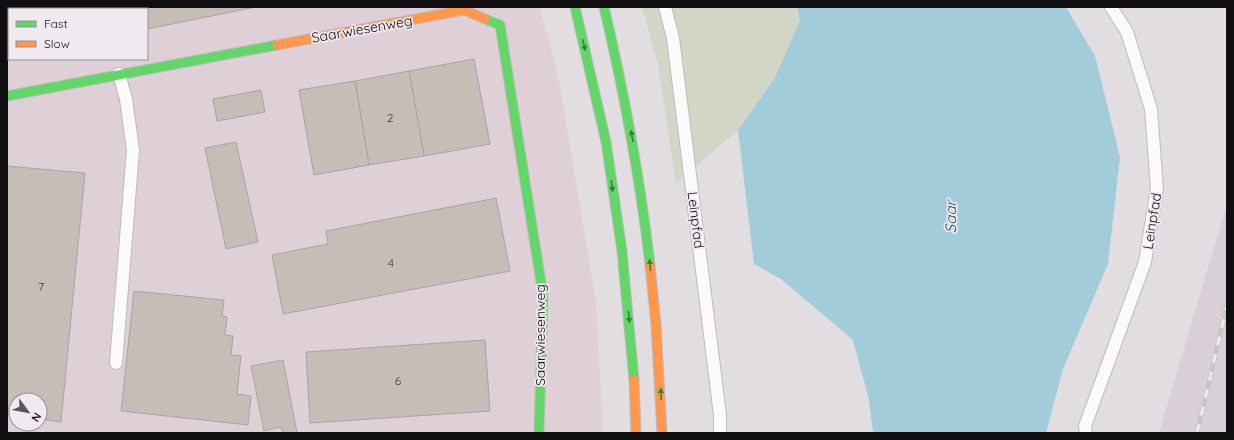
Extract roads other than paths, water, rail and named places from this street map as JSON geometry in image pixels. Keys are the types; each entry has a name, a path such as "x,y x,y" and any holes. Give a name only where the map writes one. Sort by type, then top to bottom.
{"main road":[{"path":"575,7 606,142 621,243 633,363 636,433"},
{"path":"604,7 623,83 634,142 648,247 660,360 662,433"},
{"name":"Saarwiesenweg","path":"7,96 464,10 500,25 543,295 539,433"}],"lane":[{"path":"489,7 500,25"},
{"name":"Leinpfad","path":"665,7 673,38 720,415 720,433"},
{"name":"Leinpfad","path":"1086,433 1085,426 1145,262 1158,188 1152,109 1127,32 1111,7"},
{"path":"116,363 133,150 126,99 119,74"}],"water":[{"name":"Saar","path":"797,7 1066,7 1095,56 1120,157 1108,264 1063,369 1046,433 873,433 869,400 853,340 781,279 754,264 738,130 774,79 800,21"}],"railway":[{"path":"1197,433 1227,305"}]}
